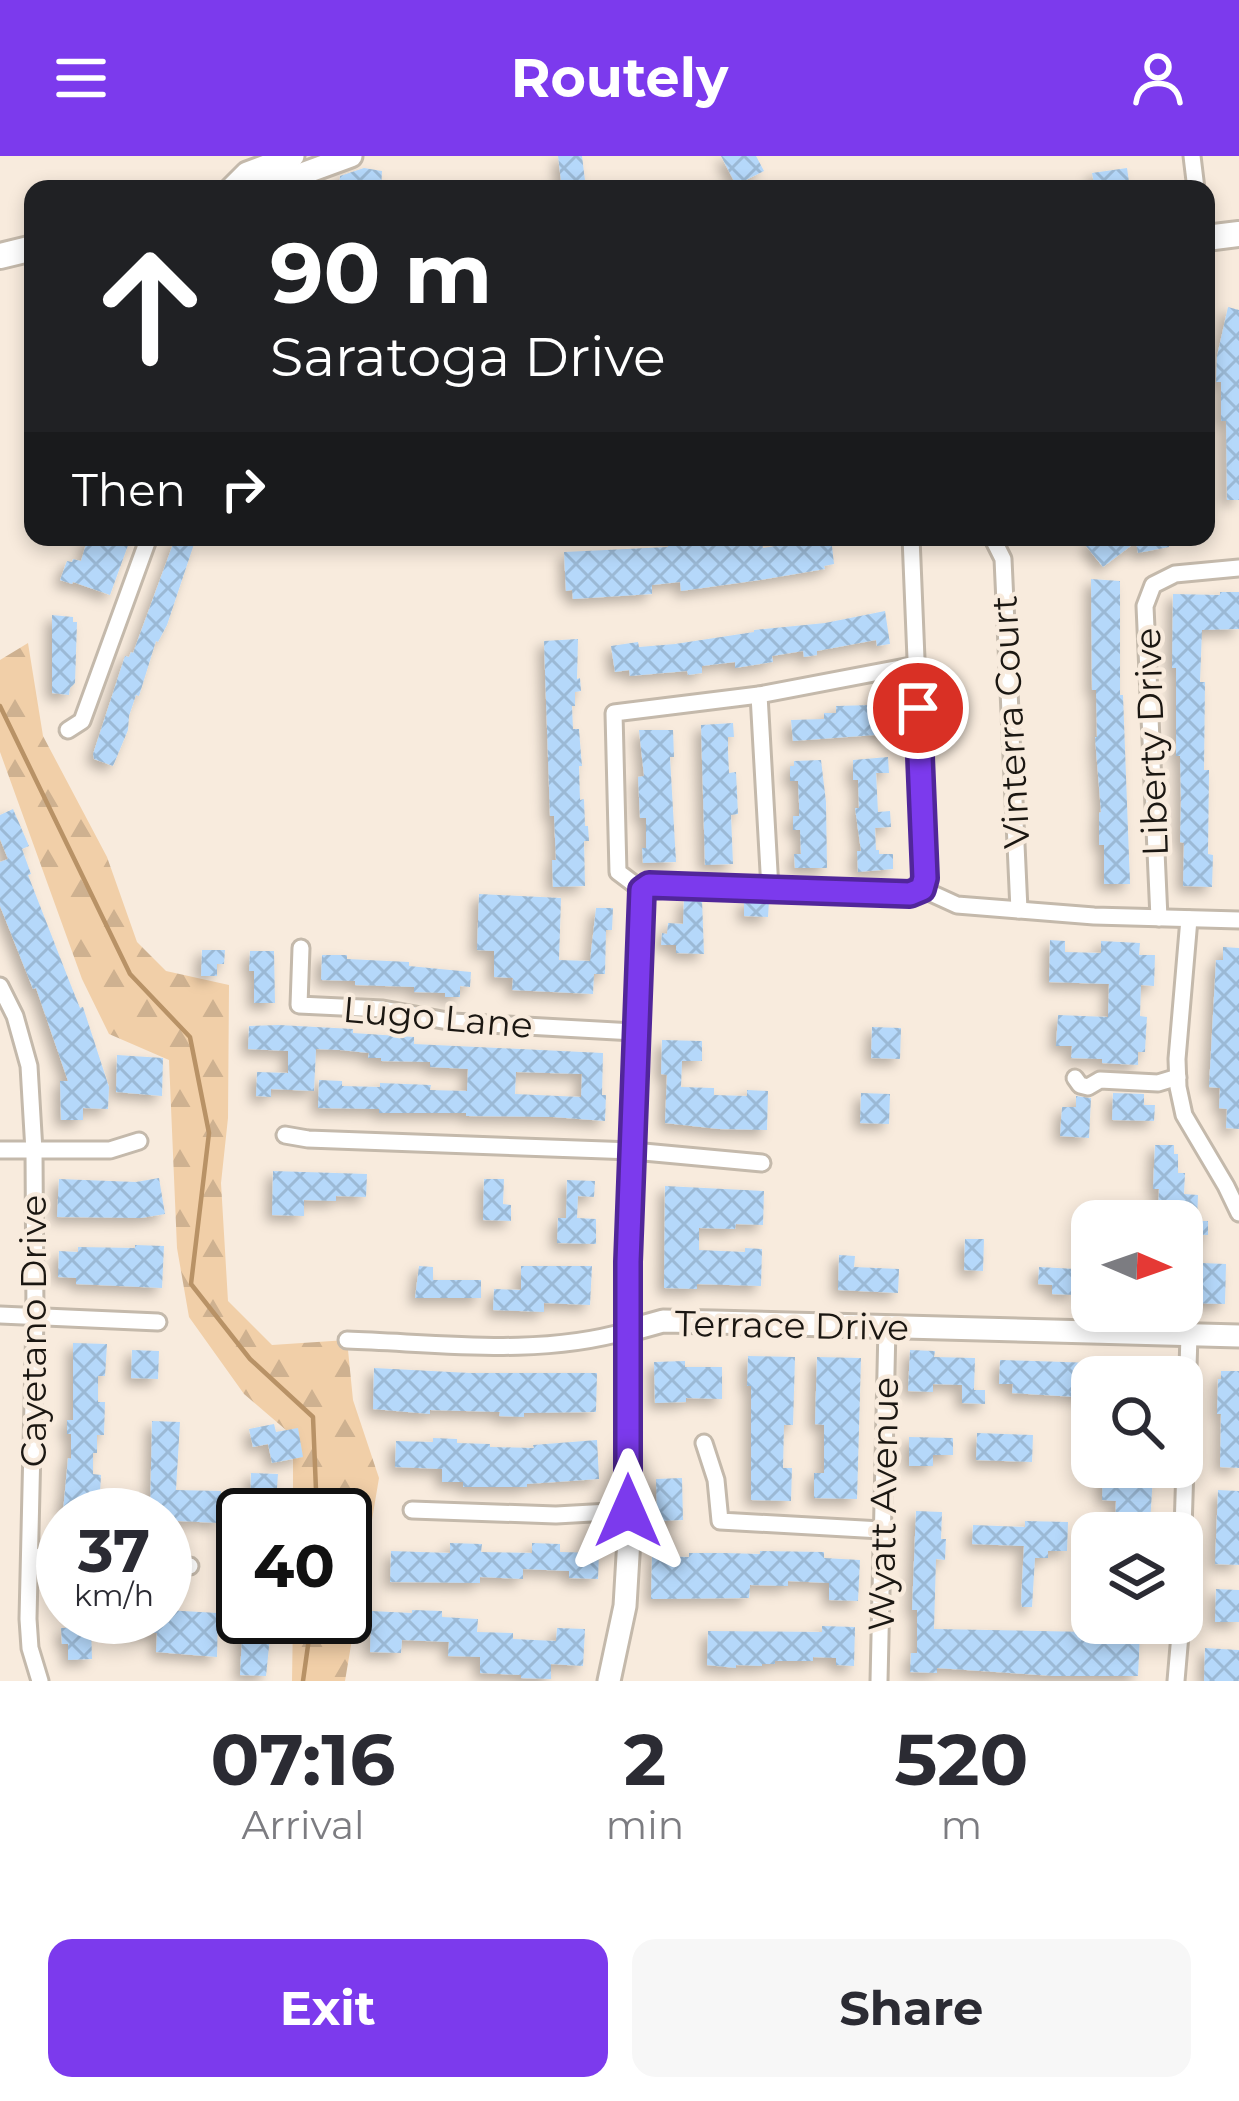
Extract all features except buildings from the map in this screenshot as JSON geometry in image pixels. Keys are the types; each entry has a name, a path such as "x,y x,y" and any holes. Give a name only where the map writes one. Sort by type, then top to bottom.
{"street":[{"path":"240,180 293,156"},
{"path":"286,180 351,156"},
{"path":"68,730 82,721 145,546"},
{"path":"910,546 922,889"},
{"name":"Vinterra Court","path":"996,546 1003,559 1019,910"},
{"name":"Liberty Drive","path":"1159,918 1145,606 1153,585 1175,574 1239,568"},
{"path":"642,890 618,872 614,713 759,695 916,665"},
{"path":"759,695 770,890"},
{"path":"642,890 649,885 910,894 922,889 957,905 1239,920"},
{"path":"609,1681 625,1606 631,1126 642,890"},
{"path":"1190,919 1177,1059 1184,1115 1236,1194 1239,1214"},
{"name":"Lugo Lane","path":"301,948 299,1005 383,1010 453,1022 634,1031"},
{"name":"Cayetano Drive","path":"0,986 15,1016 29,1066 34,1151 30,1648 40,1681"},
{"path":"1075,1078 1088,1087 1100,1080 1158,1083 1178,1077"},
{"path":"285,1136 633,1151 762,1163"},
{"path":"0,1150 110,1150 139,1141"},
{"path":"0,1315 158,1322"},
{"name":"Terrace Drive","path":"347,1340 516,1346 600,1339 663,1322 1239,1336"},
{"name":"Wyatt Avenue","path":"879,1681 887,1328"},
{"path":"1184,1512 1189,1335"},
{"path":"704,1443 716,1480 720,1521 881,1529"},
{"path":"412,1510 556,1515 628,1511"},
{"path":"30,1556 36,1556"},
{"path":"1175,1681 1178,1644"}],"green space":[{"path":"28,643 43,736 107,857 137,942 166,971 229,985 228,1118 221,1183 228,1301 272,1345 347,1340 353,1400 379,1478 372,1520 372,1488 293,1488 293,1436 244,1394 189,1317 177,1248 169,1060 109,1034 82,979 0,752 0,660"},
{"path":"293,1644 351,1644 345,1681 292,1681"}],"waterway":[{"path":"0,706 130,974 190,1037 209,1133 191,1284 250,1359 313,1417 316,1488"},
{"path":"303,1681 308,1644"}],"route":[{"path":"628,1511 631,1126 642,890 649,885 910,894 922,889 918,708"}]}
